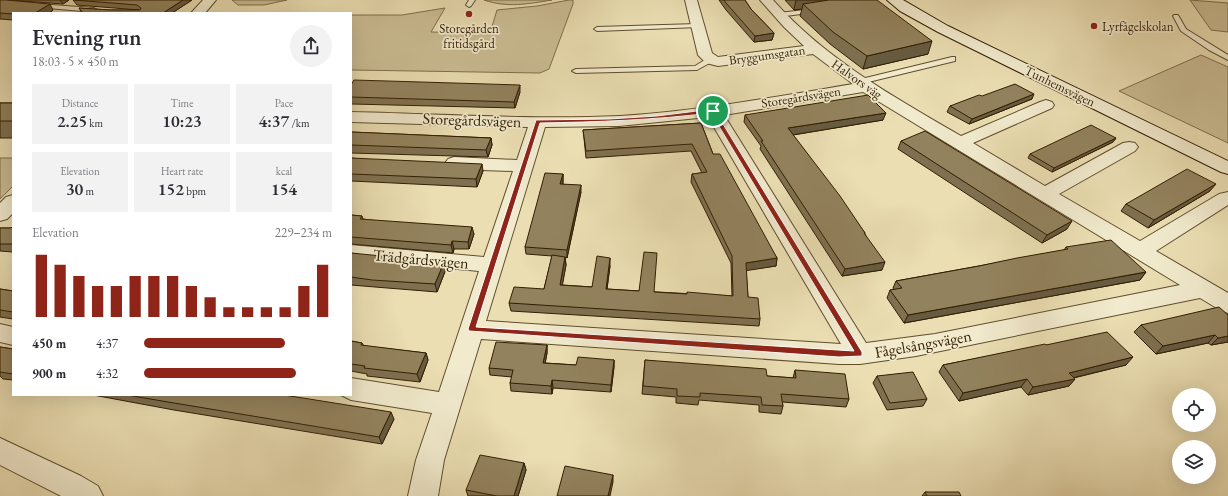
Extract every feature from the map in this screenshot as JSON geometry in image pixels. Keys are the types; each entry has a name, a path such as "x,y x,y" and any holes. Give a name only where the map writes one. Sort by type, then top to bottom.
{"street":[{"path":"199,12 210,0"},
{"name":"Bryggumsgatan","path":"691,0 705,55 712,60 718,62 741,60 816,49"},
{"name":"Halvors väg","path":"766,0 778,15 816,49 863,85 1228,304"},
{"name":"Tunhemsvägen","path":"894,0 904,8 943,29 1228,168"},
{"name":"Storegårdsvägen","path":"352,117 538,122 609,121 657,118 713,111 863,85"},
{"path":"959,143 1046,105"},
{"path":"713,111 860,354"},
{"name":"Trädgårdsvägen","path":"423,496 430,460 447,404 538,122"},
{"path":"1044,194 1129,147"},
{"path":"437,162 523,166"},
{"path":"1140,251 1226,198"},
{"path":"0,214 12,202"},
{"path":"0,220 12,221"},
{"name":"Trädgårdsvägen","path":"352,252 492,265"},
{"name":"Fågelsångsvägen","path":"472,329 831,354 860,354 895,351 1078,316 1202,289"},
{"path":"0,334 12,336"},
{"path":"352,389 447,404"},
{"path":"0,451 88,496"}],"lane":[{"path":"31,6 100,10"},
{"path":"778,15 824,10"},
{"path":"1176,16 1183,30 1211,49 1228,58"},
{"path":"597,29 697,26"},
{"path":"863,85 952,59"},
{"path":"576,71 697,68 712,60"}],"shaded area":[{"path":"232,0 287,0 264,5 238,5"},
{"path":"484,0 552,0 509,5"},
{"path":"573,0 573,4 549,69 540,73 352,70 352,15 402,15 445,8 431,32 490,33 497,10 537,6"},
{"path":"1190,0 1228,3 1228,32 1211,30"},
{"path":"1201,55 1228,67 1228,143 1119,91"},
{"path":"0,158 12,158 12,187 0,199"}],"building":[{"path":"0,0 50,4 37,12 12,12 12,14 0,13"},
{"path":"74,0 183,0 165,12 82,12 79,8 140,10 141,8 137,5"},
{"path":"724,0 745,0 751,9 774,33 755,36"},
{"path":"829,0 877,0 932,41 867,56 833,32 803,4"},
{"path":"354,80 520,85 514,102 352,97 352,83"},
{"path":"1015,84 1034,94 972,119 950,106 979,95 982,96"},
{"path":"868,95 886,113 788,128 840,196 885,262 845,269 745,115"},
{"path":"0,103 12,103 12,121 0,121"},
{"path":"701,123 713,154 720,154 777,258 746,263 748,297 758,298 760,319 509,303 514,287 544,289 552,255 565,257 560,285 592,287 597,256 610,258 606,289 639,291 644,252 657,253 654,292 687,294 687,292 733,296 732,256 692,174 707,172 692,144 586,151 583,130"},
{"path":"1091,125 1116,138 1054,168 1030,154"},
{"path":"925,131 1072,221 1047,235 901,141"},
{"path":"352,132 491,138 486,150 352,145"},
{"path":"352,158 482,164 476,179 352,174"},
{"path":"1187,169 1216,184 1154,220 1126,204"},
{"path":"545,173 563,174 560,184 581,185 567,250 525,247"},
{"path":"352,215 362,216 360,219 472,227 468,242 452,241 451,245 352,237"},
{"path":"12,227 12,244 0,244 0,228"},
{"path":"1111,240 1146,272 908,315 890,290 902,288 896,281 1068,249 1066,247"},
{"path":"352,253 444,262 435,284 372,280 352,277"},
{"path":"0,289 12,291 12,312 0,310"},
{"path":"1219,307 1228,315 1228,336 1218,338 1215,335 1163,346 1141,325"},
{"path":"1107,332 1133,357 1069,373 1075,379 1033,387 1027,379 963,393 943,365 1046,345"},
{"path":"352,341 362,343 361,345 426,353 417,374 364,368 365,366 352,364"},
{"path":"496,342 547,345 543,363 576,365 578,357 614,360 611,385 552,380 551,386 510,383 513,370 489,368"},
{"path":"0,347 12,349 12,374 0,372"},
{"path":"645,360 766,369 767,376 796,378 795,370 845,374 849,399 781,394 783,406 762,405 761,397 700,393 700,397 677,396 677,389 643,386"},
{"path":"913,372 927,399 890,403 877,376"},
{"path":"133,396 290,396 391,412 379,437"},
{"path":"480,455 524,463 514,496 497,496 466,490"},
{"path":"565,466 613,475 608,496 557,496"},
{"path":"925,492 959,492 961,496 927,496"}],"place":[{"name":"Storegården fritidsgård","path":"469,14"},
{"name":"Lyrfågelskolan","path":"1094,26"}],"route":[{"path":"713,111 860,354 839,354 472,329 507,215 538,122 609,121 657,118 713,111"}]}
